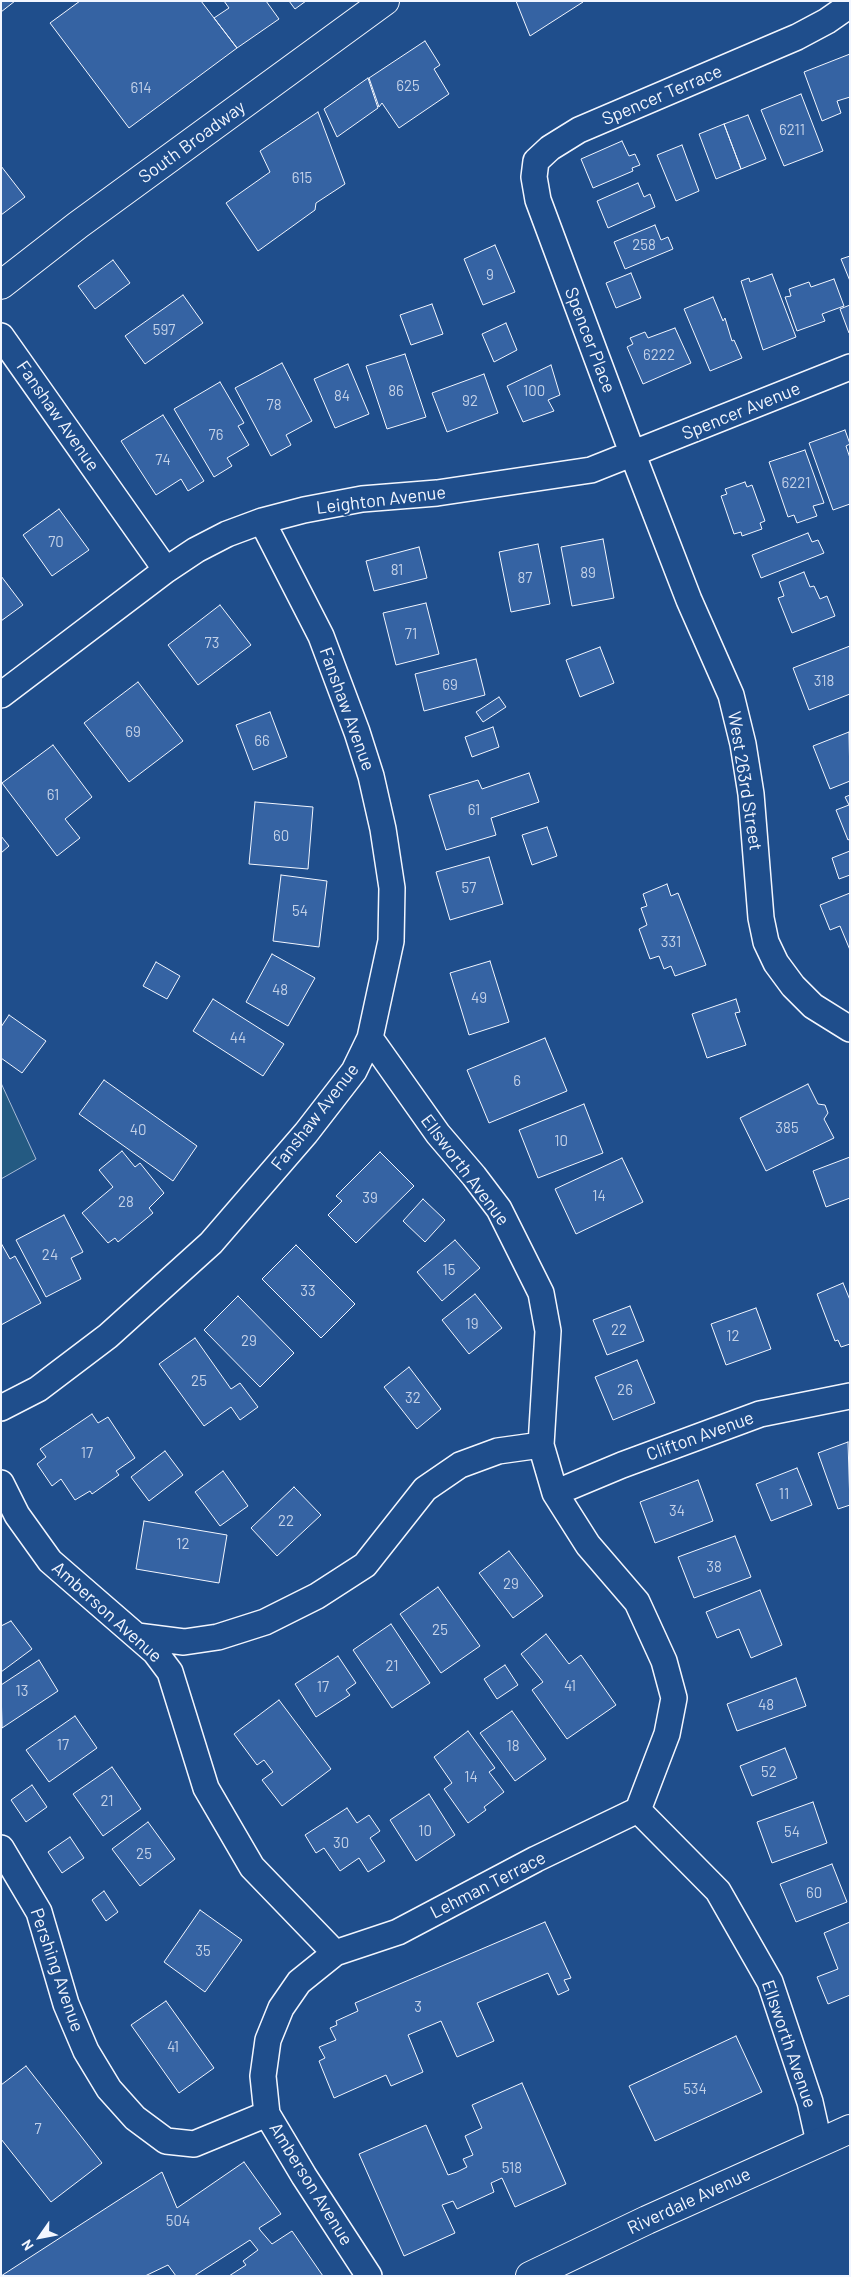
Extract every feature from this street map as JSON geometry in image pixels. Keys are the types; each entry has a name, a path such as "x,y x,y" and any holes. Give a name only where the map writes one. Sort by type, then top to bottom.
{"main road":[{"name":"South Broadway","path":"1,285 78,226 385,1"},
{"name":"Riverdale Avenue","path":"530,2276 850,2129"}],"street":[{"name":"Spencer Terrace","path":"547,224 538,200 534,177 536,160 550,148 579,130 798,37 827,21 850,5"},
{"name":"Spencer Place","path":"547,224 633,454"},
{"name":"Fanshaw Avenue","path":"1,336 166,570"},
{"name":"Spencer Avenue","path":"633,454 850,367"},
{"name":"Leighton Avenue","path":"1,695 166,570 211,542 262,521 362,499 437,493 551,478 591,470 633,454"},
{"name":"West 263rd Street","path":"633,454 689,600 731,695 743,744 751,794 762,918 766,942 776,963 793,986 813,1006 850,1029"},
{"name":"Fanshaw Avenue","path":"1,1408 38,1389 108,1336 211,1243 306,1133 348,1079 370,1038 390,941 392,888 384,829 371,776 357,732 321,636 262,521"},
{"name":"Ellsworth Avenue","path":"370,1038 438,1134 500,1210 542,1293 548,1331 541,1444 555,1493 588,1545 637,1602 664,1661 674,1698 667,1734 638,1810 718,1892 770,1982 810,2102 819,2142"},
{"name":"Clifton Avenue","path":"555,1493 622,1465 760,1414 850,1396"},
{"path":"137,1636 184,1642 218,1637 265,1622 317,1596 365,1565 425,1490 460,1465 498,1451 541,1444"},
{"name":"Amberson Avenue","path":"1,1483 17,1515 50,1561 155,1652 170,1672 206,1788 252,1867 335,1953 299,1982 281,2008 268,2040 263,2076 267,2114 304,2176 369,2276"},
{"name":"Lehman Terrace","path":"335,1953 398,1932 536,1859 638,1810"},
{"name":"Pershing Avenue","path":"1,1848 40,1912 66,2004 86,2051 109,2089 135,2118 166,2141 194,2144 267,2114"}],"shaded area":[{"path":"1,1083 36,1159 1,1179"}],"building":[{"path":"1,1 15,1 1,12"},
{"path":"80,1 201,1 237,48 129,128 50,23"},
{"path":"224,1 266,1 279,19 237,48 214,18 229,8"},
{"path":"289,1 306,1 295,9"},
{"path":"516,1 583,1 583,2 530,36"},
{"path":"425,41 440,65 434,69 449,94 399,128 382,103 379,107 369,78"},
{"path":"850,54 850,97 837,101 841,113 822,121 804,72"},
{"path":"368,78 378,108 337,137 324,109"},
{"path":"801,94 823,151 784,166 761,110"},
{"path":"318,112 345,184 316,203 315,210 258,251 226,203 270,172 260,151"},
{"path":"748,115 766,159 741,169 724,124"},
{"path":"724,124 741,169 716,179 699,134"},
{"path":"622,141 629,156 635,154 640,165 632,168 633,171 593,188 581,159"},
{"path":"682,145 699,191 676,201 657,155"},
{"path":"1,166 25,197 1,215"},
{"path":"638,183 644,197 650,194 655,207 608,228 597,201"},
{"path":"655,225 661,240 668,237 673,249 625,269 614,242"},
{"path":"495,245 515,292 483,305 464,259"},
{"path":"850,256 850,281 841,259"},
{"path":"113,260 130,283 95,309 78,286"},
{"path":"631,273 641,298 616,308 606,283"},
{"path":"772,274 796,337 763,350 741,281 749,278 750,282"},
{"path":"834,279 844,306 822,314 825,321 797,331 785,297 791,296 789,289 809,282 811,287"},
{"path":"183,295 203,323 145,364 125,336"},
{"path":"713,297 723,321 725,318 732,341 734,340 742,358 710,371 684,309"},
{"path":"432,304 443,334 411,345 400,315"},
{"path":"850,305 850,333 849,333 840,309"},
{"path":"506,323 517,350 494,362 482,334"},
{"path":"675,328 691,363 643,384 627,347 633,344 630,338 645,332 648,338"},
{"path":"405,354 426,417 387,429 366,366"},
{"path":"282,363 312,421 286,435 291,445 271,456 235,388"},
{"path":"348,364 369,414 335,428 314,379"},
{"path":"551,365 560,395 548,400 554,411 523,422 507,386"},
{"path":"484,374 498,413 447,432 432,393"},
{"path":"220,382 244,423 238,426 249,445 227,458 232,466 214,477 174,409"},
{"path":"163,415 204,481 188,491 181,479 156,495 121,441"},
{"path":"845,430 850,444 846,446 850,458 850,504 833,510 809,443"},
{"path":"805,450 824,503 813,506 817,516 797,523 794,515 788,517 769,462"},
{"path":"745,482 747,487 752,485 765,521 760,523 762,529 742,536 741,532 734,534 721,496 727,494 725,489"},
{"path":"59,509 89,550 52,576 23,535"},
{"path":"808,533 812,542 818,540 824,553 761,578 752,555"},
{"path":"603,539 614,598 572,606 561,547"},
{"path":"538,544 550,604 511,612 499,552"},
{"path":"419,547 427,578 374,591 366,561"},
{"path":"804,572 810,587 814,586 820,599 827,596 835,616 792,633 778,598 784,596 779,582"},
{"path":"1,576 23,605 1,621"},
{"path":"426,603 439,654 396,665 383,613"},
{"path":"220,605 251,645 198,685 168,645"},
{"path":"850,646 850,694 809,710 793,668"},
{"path":"600,647 614,683 580,697 566,660"},
{"path":"476,659 485,695 424,711 415,674"},
{"path":"138,682 183,741 129,782 84,723"},
{"path":"499,697 506,707 483,722 476,712"},
{"path":"270,712 287,757 253,770 236,725"},
{"path":"493,727 499,747 472,757 465,737"},
{"path":"849,732 850,781 830,789 813,746"},
{"path":"53,745 92,797 65,819 80,838 57,856 2,783"},
{"path":"529,773 539,802 491,818 496,835 446,850 429,795 478,780 482,789"},
{"path":"850,795 850,839 848,840 836,810 849,805 845,797"},
{"path":"255,802 313,807 308,869 249,864"},
{"path":"547,827 557,856 532,865 522,835"},
{"path":"1,836 9,846 1,853"},
{"path":"850,851 850,875 839,879 832,858"},
{"path":"489,857 503,904 450,920 436,872"},
{"path":"281,875 327,881 319,947 273,941"},
{"path":"667,884 671,896 678,893 706,965 675,976 671,966 664,969 659,956 650,959 639,929 647,925 641,908 647,906 643,894"},
{"path":"850,893 850,950 840,926 830,930 820,905"},
{"path":"272,954 315,978 288,1026 246,1002"},
{"path":"490,961 509,1022 469,1035 450,973"},
{"path":"156,962 180,976 167,999 143,986"},
{"path":"213,999 284,1044 263,1076 193,1031"},
{"path":"736,999 740,1012 735,1013 746,1045 707,1058 692,1014"},
{"path":"9,1015 46,1041 22,1073 1,1058 1,1027"},
{"path":"545,1038 567,1091 489,1123 467,1070"},
{"path":"104,1080 197,1146 173,1181 79,1114"},
{"path":"808,1084 818,1104 825,1105 828,1113 824,1119 834,1138 766,1171 740,1118"},
{"path":"584,1104 603,1153 538,1178 519,1130"},
{"path":"122,1151 135,1167 140,1163 164,1193 149,1208 153,1213 118,1242 115,1238 108,1243 82,1213 113,1187 99,1170"},
{"path":"380,1152 414,1186 356,1243 328,1215 342,1201 336,1196"},
{"path":"850,1157 850,1198 826,1207 813,1171"},
{"path":"622,1158 643,1202 576,1234 555,1189"},
{"path":"423,1199 445,1220 425,1242 403,1221"},
{"path":"64,1215 83,1252 71,1258 81,1279 46,1297 16,1240"},
{"path":"455,1240 480,1268 442,1301 417,1272"},
{"path":"1,1243 10,1259 15,1256 41,1303 1,1325"},
{"path":"296,1245 355,1304 321,1338 262,1279"},
{"path":"843,1283 850,1300 850,1344 841,1347 838,1340 835,1341 817,1294"},
{"path":"475,1294 502,1328 469,1354 442,1320"},
{"path":"238,1296 294,1353 260,1387 204,1330"},
{"path":"630,1306 644,1341 607,1355 593,1320"},
{"path":"756,1308 771,1349 726,1365 711,1324"},
{"path":"195,1338 231,1389 240,1383 258,1407 240,1420 231,1407 204,1426 159,1364"},
{"path":"637,1360 655,1403 613,1420 595,1377"},
{"path":"409,1367 441,1409 417,1429 384,1387"},
{"path":"92,1414 98,1423 108,1417 135,1458 116,1471 119,1475 92,1494 90,1491 75,1500 61,1479 52,1486 37,1464 46,1457 40,1449"},
{"path":"848,1442 850,1505 838,1509 818,1453"},
{"path":"165,1451 183,1475 149,1501 131,1477"},
{"path":"797,1468 812,1505 771,1521 756,1484"},
{"path":"223,1471 248,1506 220,1526 195,1492"},
{"path":"698,1480 713,1521 655,1543 640,1502"},
{"path":"294,1487 321,1515 277,1556 251,1528"},
{"path":"144,1521 227,1535 219,1583 136,1569"},
{"path":"735,1536 751,1577 694,1598 678,1557"},
{"path":"509,1551 543,1596 513,1618 479,1573"},
{"path":"438,1587 480,1646 441,1673 400,1614"},
{"path":"760,1590 782,1645 751,1658 739,1629 717,1638 706,1612"},
{"path":"11,1621 32,1649 1,1672 1,1626"},
{"path":"391,1624 430,1683 392,1708 353,1650"},
{"path":"546,1634 569,1664 581,1655 616,1705 567,1739 532,1690 543,1682 521,1654"},
{"path":"338,1656 356,1683 346,1690 350,1695 316,1717 295,1684"},
{"path":"39,1660 58,1691 2,1728 1,1685"},
{"path":"505,1665 518,1685 497,1699 484,1679"},
{"path":"796,1678 806,1706 737,1731 727,1704"},
{"path":"279,1700 331,1769 282,1806 262,1780 273,1772 264,1760 257,1765 234,1734"},
{"path":"512,1711 546,1759 515,1781 480,1733"},
{"path":"75,1716 97,1748 49,1782 26,1750"},
{"path":"468,1731 495,1768 489,1772 504,1792 484,1807 486,1810 468,1823 444,1789 452,1783 434,1757"},
{"path":"785,1748 797,1778 752,1796 740,1766"},
{"path":"112,1767 141,1809 103,1836 73,1794"},
{"path":"32,1785 47,1807 26,1822 11,1800"},
{"path":"429,1794 455,1835 416,1861 390,1820"},
{"path":"813,1802 827,1843 772,1863 757,1822"},
{"path":"347,1808 357,1823 369,1815 380,1831 370,1838 385,1861 368,1872 359,1858 340,1871 324,1848 316,1853 305,1835"},
{"path":"148,1822 175,1859 140,1886 112,1849"},
{"path":"70,1837 84,1858 62,1873 48,1852"},
{"path":"832,1864 847,1902 796,1922 780,1884"},
{"path":"104,1891 118,1912 106,1921 92,1900"},
{"path":"200,1910 242,1940 205,1992 164,1962"},
{"path":"545,1922 571,1978 564,1980 569,1990 558,1995 548,1973 477,2003 494,2041 457,2057 441,2021 408,2035 423,2072 391,2086 386,2075 334,2098 319,2061 325,2058 319,2047 336,2040 330,2028 337,2025 336,2021 358,2011 355,2003"},
{"path":"850,1922 850,1995 828,2004 817,1977 838,1969 824,1933"},
{"path":"166,2001 214,2068 179,2093 131,2025"},
{"path":"736,2036 762,2092 655,2141 629,2086"},
{"path":"26,2066 102,2163 51,2202 1,2139 1,2085"},
{"path":"522,2083 566,2184 515,2207 502,2178 491,2183 494,2192 457,2209 453,2201 442,2205 455,2233 404,2256 359,2154 426,2125 448,2175 457,2172 467,2167 463,2159 473,2155 465,2136 482,2128 472,2105"},
{"path":"244,2162 281,2214 259,2228 260,2230 272,2244 292,2231 323,2276 229,2276 246,2265 243,2261 258,2250 250,2240 194,2276 176,2276 168,2265 145,2276 1,2276 162,2172 177,2208"}]}
